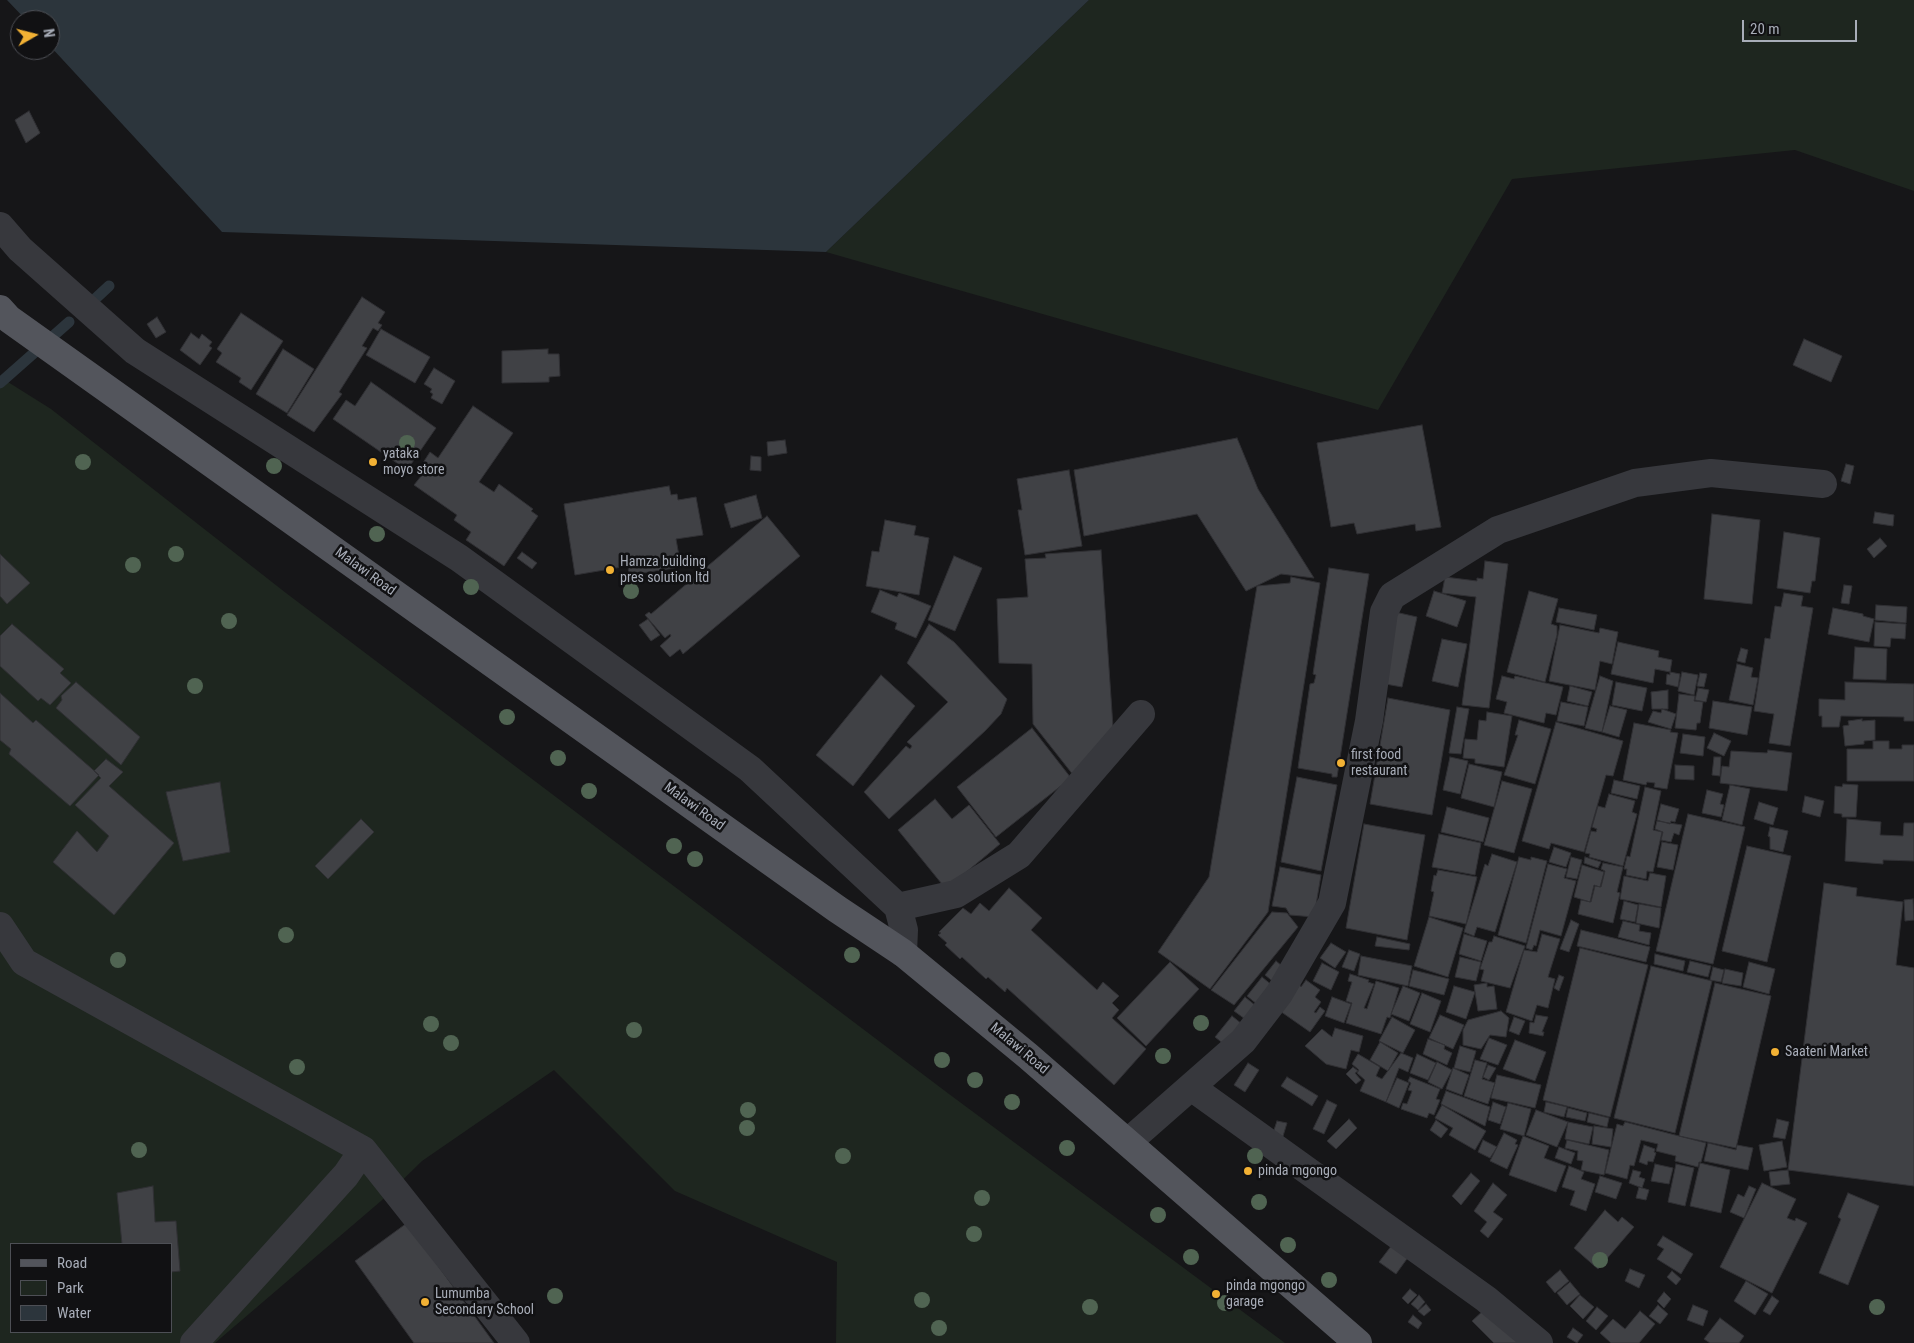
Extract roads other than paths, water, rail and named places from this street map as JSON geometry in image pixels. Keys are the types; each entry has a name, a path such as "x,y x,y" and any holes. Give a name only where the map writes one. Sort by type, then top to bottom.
{"main road":[{"name":"Malawi Road","path":"5,314 837,909 903,953 1028,1056 1358,1343"}],"street":[{"path":"0,226 20,249 135,351 459,558 750,769 898,906 904,930 903,953"},
{"path":"1128,1142 1243,1041 1279,994 1332,903 1369,721 1384,612 1392,596 1498,530 1635,483 1711,473 1824,484"},
{"path":"898,906 956,894 1019,855 1141,714"},
{"path":"0,926 24,962 363,1150 516,1343"},
{"path":"1190,1087 1486,1300 1539,1343"},
{"path":"194,1343 346,1175 363,1150"}],"water":[{"path":"7,0 1089,0 826,252 222,232 60,57 60,10 16,10"}],"waterway":[{"path":"95,299 109,286"},
{"path":"0,383 69,322"}],"place":[{"name":"yataka moyo store","path":"373,462"},
{"name":"Hamza building pres solution ltd","path":"610,570"},
{"name":"first food restaurant","path":"1341,763"},
{"name":"Saateni Market","path":"1775,1052"},
{"name":"pinda mgongo","path":"1248,1171"},
{"name":"pinda mgongo garage","path":"1216,1294"},
{"name":"Lumumba Secondary School","path":"425,1302"}]}
